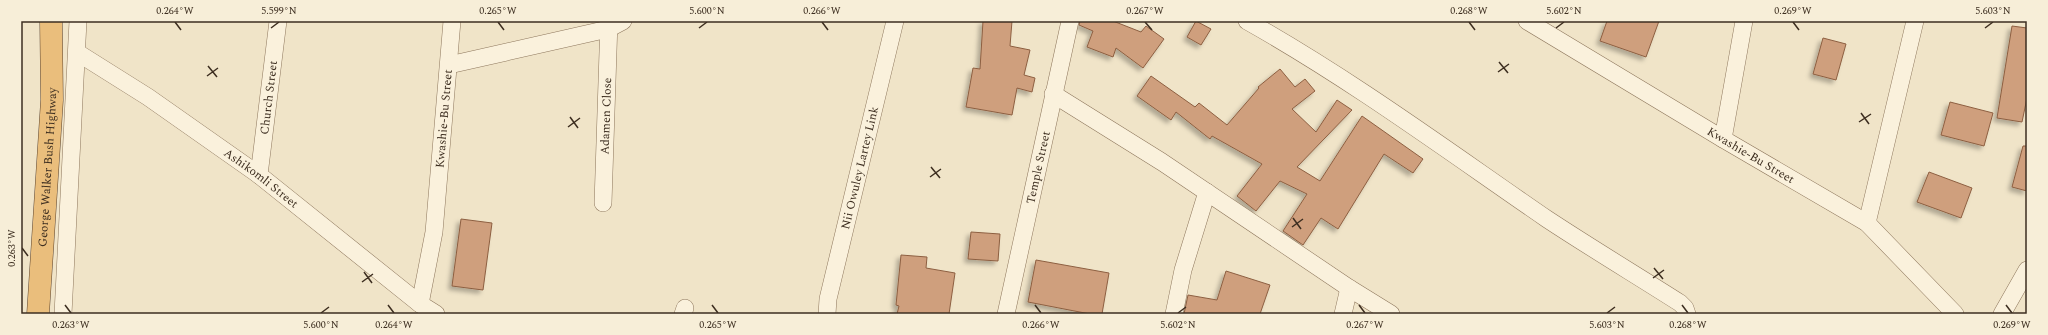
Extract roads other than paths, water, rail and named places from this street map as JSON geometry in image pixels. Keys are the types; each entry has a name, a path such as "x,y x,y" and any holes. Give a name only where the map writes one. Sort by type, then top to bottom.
{"highway":[{"name":"George Walker Bush Highway","path":"38,314 52,100 51,21"}],"street":[{"path":"63,314 78,53 78,21"},
{"name":"Church Street","path":"259,175 278,21"},
{"path":"449,65 452,21"},
{"name":"Kwashie-Bu Street","path":"420,304 434,232 449,65 623,21"},
{"name":"Nii Owuley Lartey Link","path":"827,314 828,299 895,21"},
{"name":"Temple Street","path":"1006,314 1070,21"},
{"path":"1247,21 1279,39 1422,130 1549,220 1680,303 1685,308 1686,314"},
{"name":"Kwashie-Bu Street","path":"1527,21 1723,139 1867,223 1954,314"},
{"path":"1723,139 1744,21"},
{"path":"1867,223 1915,21"},
{"name":"Adamen Close","path":"603,203 608,25"},
{"name":"Ashikomli Street","path":"78,53 148,97 259,175 420,304 436,314"},
{"path":"1053,94 1207,192 1349,288 1391,314"},
{"path":"1174,314 1183,270 1207,192"},
{"path":"2002,314 2027,270"},
{"path":"1343,314 1349,288"}]}
